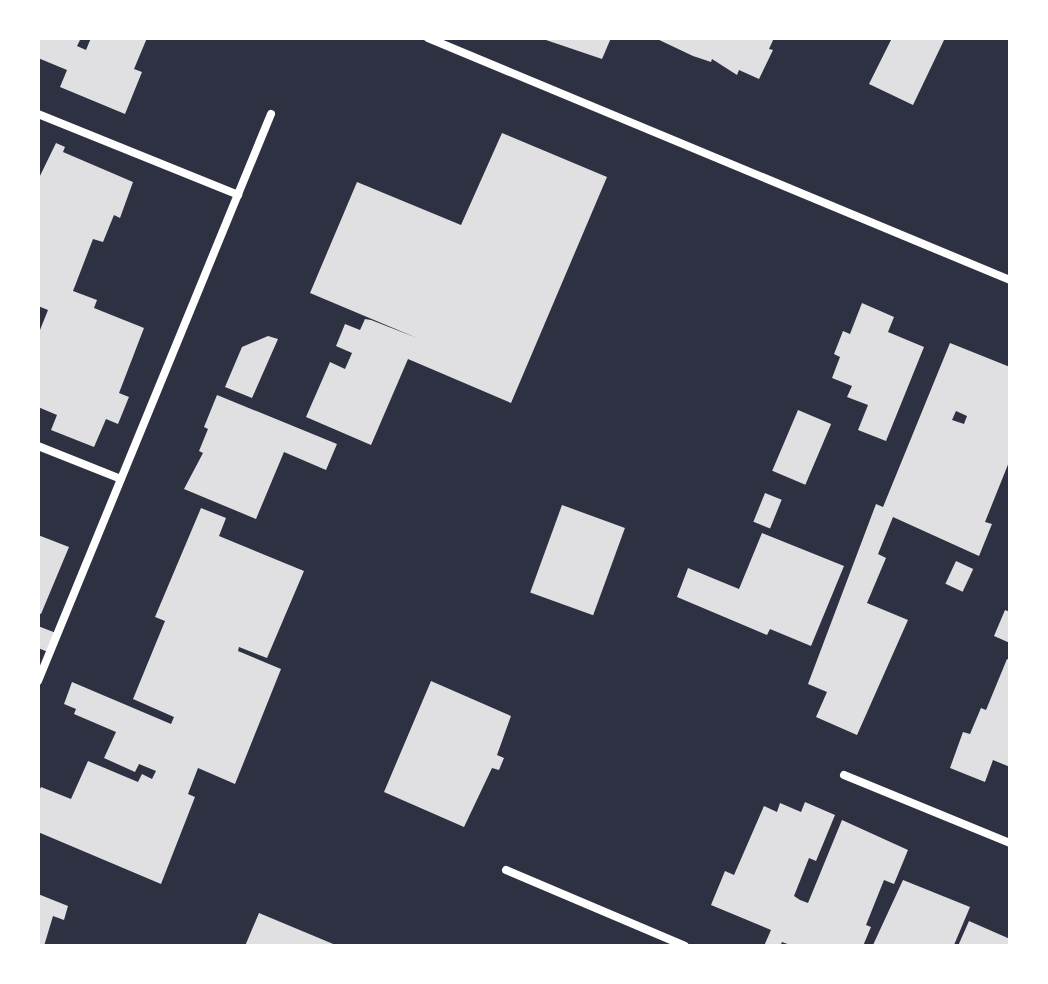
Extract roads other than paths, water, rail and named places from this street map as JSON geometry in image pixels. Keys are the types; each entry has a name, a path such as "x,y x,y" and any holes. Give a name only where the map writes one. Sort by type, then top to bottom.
{"street":[{"path":"428,38 1010,280"},
{"path":"38,114 238,195"},
{"path":"38,681 40,668 271,114"},
{"path":"38,446 121,479"},
{"path":"844,775 1010,843"},
{"path":"506,870 685,946"}]}
